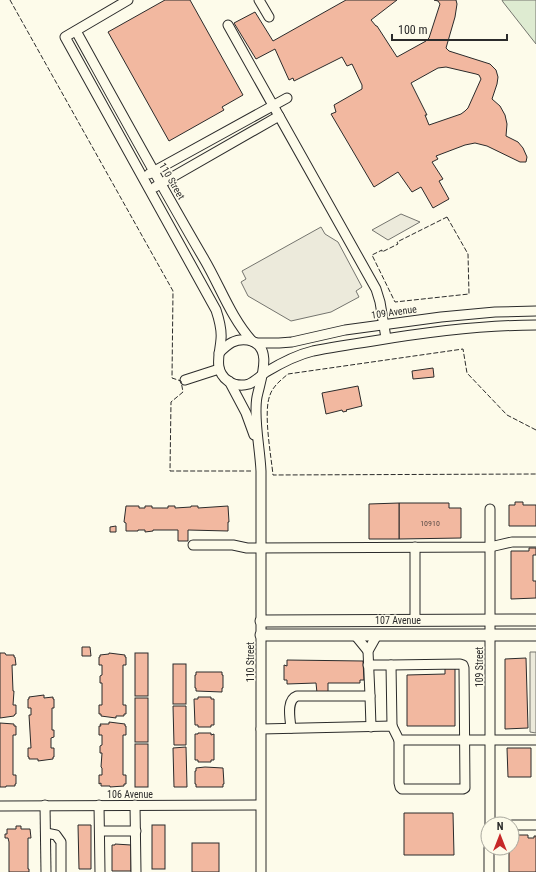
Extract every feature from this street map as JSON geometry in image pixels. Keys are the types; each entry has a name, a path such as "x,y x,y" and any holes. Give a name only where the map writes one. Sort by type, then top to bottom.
{"main road":[{"path":"261,635 279,626 364,625 386,620"},
{"name":"107 Avenue","path":"261,621 536,620"},
{"name":"107 Avenue","path":"261,635 536,635"}],"street":[{"path":"128,0 65,37 216,310 221,332 218,362 219,369 229,382 235,384 247,384 253,382 283,362 302,354 386,338 466,328 536,326"},
{"path":"259,0 269,17"},
{"path":"228,25 376,289 380,302 386,338"},
{"name":"110 Street","path":"76,31 160,184 214,276 237,320 246,334 254,342"},
{"path":"142,178 287,98"},
{"path":"149,190 279,116"},
{"name":"109 Avenue","path":"254,342 292,342 345,330 459,315 536,311"},
{"path":"219,353 228,344 236,340 243,339 254,342 263,355 264,362 262,375"},
{"path":"185,380 219,369"},
{"name":"110 Street","path":"261,872 260,452 256,398 262,375"},
{"name":"110 Street","path":"229,382 252,427 260,452"},
{"name":"109 Street","path":"490,509 490,816"},
{"path":"193,545 233,545 248,548 415,548 490,547 512,542 536,542"},
{"path":"415,548 415,620"},
{"path":"355,635 368,651"},
{"path":"371,727 368,651 377,635"},
{"path":"368,665 391,665 463,665 465,788 400,788 399,740 392,726 391,665"},
{"path":"291,728 290,702 297,696 370,696"},
{"path":"260,728 392,726"},
{"path":"399,740 536,740"},
{"path":"45,805 46,872"},
{"path":"100,805 100,872"},
{"path":"136,805 136,872"},
{"name":"106 Avenue","path":"0,806 260,805"},
{"path":"520,825 536,825"},
{"path":"100,831 136,831"},
{"path":"46,833 56,835 61,842 61,872"},
{"path":"489,856 489,872"}],"green space":[{"path":"502,0 536,0 536,44 503,2"}],"shaded area":[{"path":"401,214 420,222 388,240 372,230"},
{"path":"321,227 325,234 338,242 362,287 356,291 359,297 331,312 291,321 248,296 241,282 246,279 242,271"},
{"path":"530,652 536,652 536,733 530,732"}],"building":[{"path":"165,0 190,0 243,95 222,107 224,110 169,141 108,32"},
{"path":"346,0 397,0 371,20 377,26 397,57 429,38 440,4 438,1 434,0 456,0 457,4 455,17 446,48 449,51 490,64 496,70 498,77 492,99 500,106 505,115 507,124 506,136 518,142 523,148 527,157 526,162 520,162 487,146 475,143 465,145 436,156 438,159 432,162 443,179 439,181 449,199 433,208 421,187 412,192 398,172 374,187 331,114 336,112 334,105 362,89 362,85 352,64 347,66 342,57 294,81 293,78 289,80 275,49 256,59 234,23 255,12 273,41","holes":["446,67 479,75 481,79 468,108 465,111 461,114 429,125 425,115 427,115 411,83 438,68"]},
{"path":"433,368 434,377 413,379 412,371"},
{"path":"358,386 362,406 343,412 342,410 326,414 322,393"},
{"path":"515,502 523,502 523,505 536,505 536,526 509,526 509,505 515,505"},
{"path":"399,503 449,503 449,508 461,508 461,538 399,539"},
{"path":"399,503 399,539 369,539 369,504"},
{"path":"126,506 139,506 139,508 152,506 152,508 168,508 168,506 175,506 175,508 198,506 198,508 228,506 228,531 188,530 188,541 178,541 178,530 153,530 145,532 145,530 126,531 126,523 124,522"},
{"path":"116,526 116,532 110,532 110,527"},
{"path":"529,548 536,548 536,555 533,555 533,581 536,581 536,598 511,599 511,551 529,551"},
{"path":"82,647 90,647 91,656 82,656"},
{"path":"0,653 14,655 15,657 16,665 12,665 14,691 13,705 16,705 16,714 14,716 0,718"},
{"path":"109,653 125,655 126,657 126,665 123,665 123,705 126,705 126,714 124,714 124,716 116,716 116,718 101,716 101,714 99,714 99,705 102,705 102,683 100,683 100,676 102,675 102,665 99,665 99,657 100,655"},
{"path":"135,653 148,653 148,696 135,696"},
{"path":"526,658 528,728 505,729 505,659"},
{"path":"287,660 363,661 364,680 360,680 360,683 328,683 328,694 317,693 316,683 287,684 287,680 284,680 284,665 287,666"},
{"path":"173,664 186,664 186,704 173,704"},
{"path":"445,667 455,667 455,726 407,726 407,675 445,674"},
{"path":"196,672 222,672 222,692 196,691"},
{"path":"44,695 44,698 53,697 54,699 54,708 52,708 52,730 54,730 54,737 51,738 51,748 54,748 54,757 53,759 38,761 38,759 29,759 28,757 28,748 31,748 29,715 31,715 31,708 28,708 28,699 29,697"},
{"path":"198,697 211,697 211,699 214,699 214,725 211,725 211,727 198,727 198,725 195,725 194,699 198,699"},
{"path":"135,698 148,698 148,742 135,742"},
{"path":"173,706 186,706 186,745 174,745"},
{"path":"109,722 125,724 126,726 126,735 123,735 123,775 126,775 126,784 124,784 124,786 110,787 101,786 101,783 99,784 99,775 102,775 102,753 100,753 100,746 102,745 102,735 99,735 99,726 101,726 100,724 109,724"},
{"path":"0,723 14,724 14,726 16,726 16,735 13,735 13,775 16,775 15,786 0,787"},
{"path":"195,734 214,734 214,760 211,760 211,762 198,762 198,760 195,760"},
{"path":"135,744 148,744 148,787 135,787"},
{"path":"186,747 187,787 174,787 173,748"},
{"path":"507,748 531,748 531,777 508,777"},
{"path":"196,768 223,768 223,787 196,787"},
{"path":"404,813 453,813 454,855 404,855"},
{"path":"78,825 91,825 91,869 79,869"},
{"path":"152,825 165,825 165,869 152,869"},
{"path":"16,826 21,826 21,829 30,829 31,838 28,838 29,872 9,872 9,842 8,838 5,838 5,834 7,834 7,829 16,829"},
{"path":"520,835 528,835 528,838 534,838 534,836 536,836 536,872 509,872 509,856 520,856"},
{"path":"192,843 219,843 219,872 192,872"},
{"path":"112,845 131,845 131,871 112,871"}],"fence":[{"path":"10,0 173,291 172,378 181,381 183,392 171,402 170,471 251,471"},
{"path":"447,217 468,254 469,294 395,302 372,255 398,244 397,242 447,217"},
{"path":"536,430 507,415 467,373 463,349 288,374 271,392 267,412 273,475 536,474"}]}
